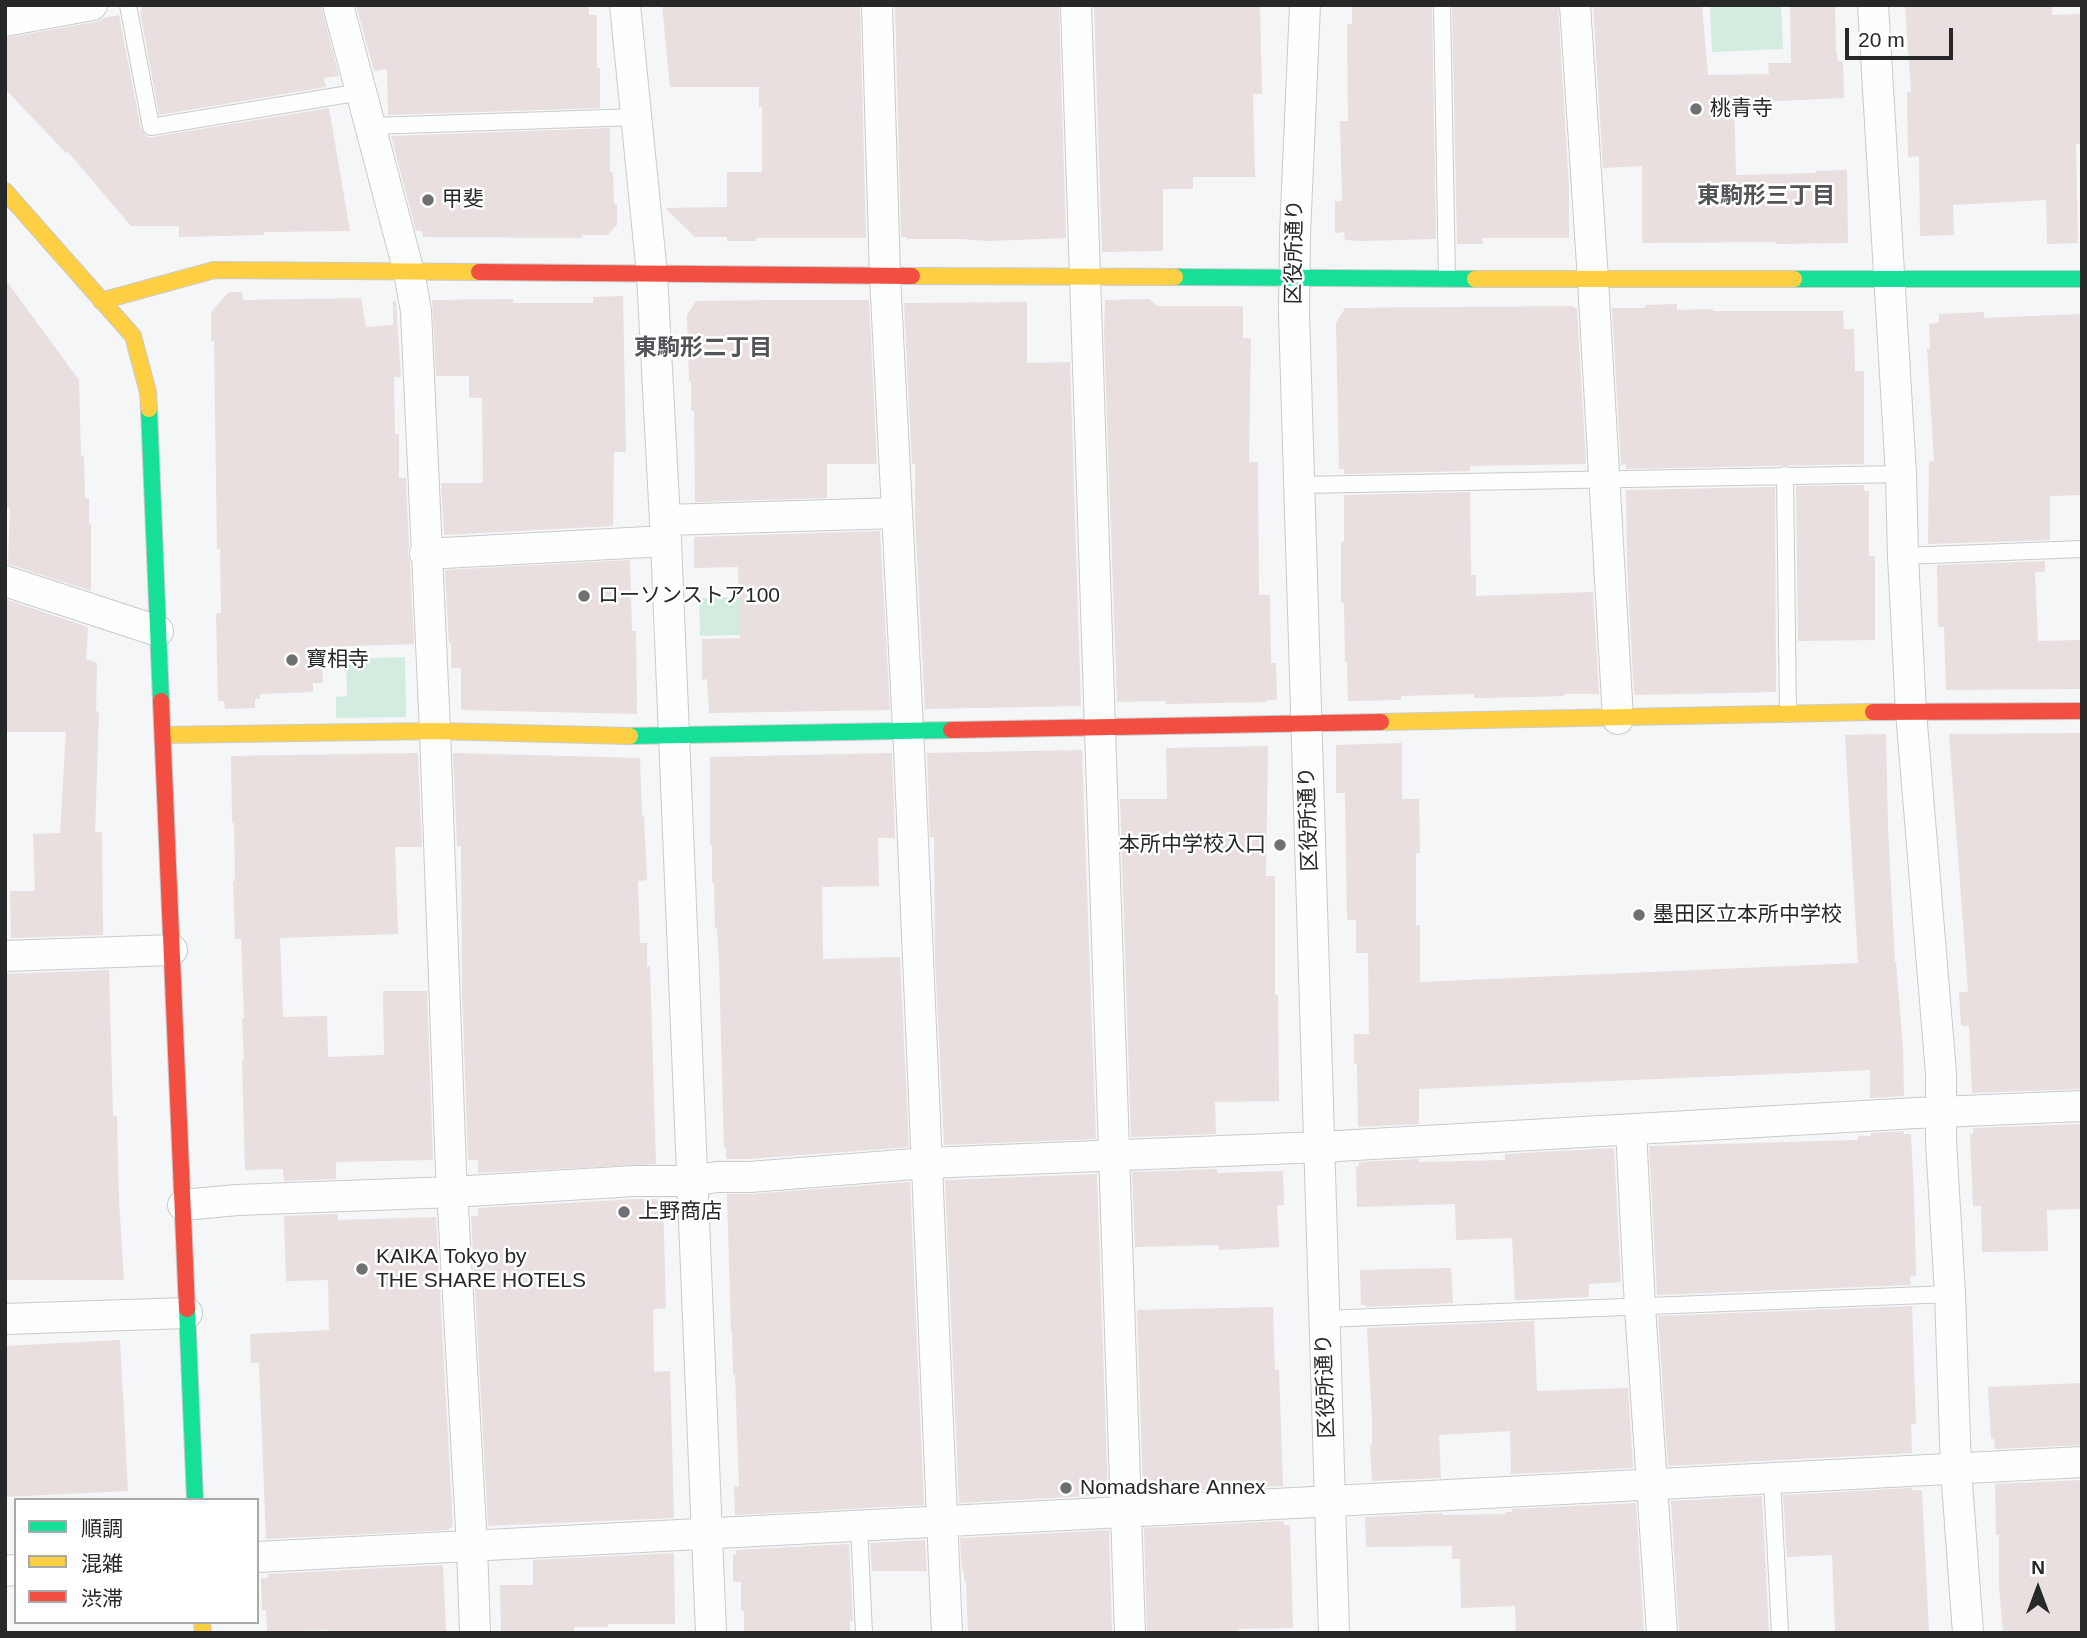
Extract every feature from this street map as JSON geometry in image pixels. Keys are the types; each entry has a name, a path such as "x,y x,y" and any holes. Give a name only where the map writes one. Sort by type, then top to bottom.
{"street":[{"path":"5,21 40,10 92,5"},
{"path":"338,5 409,272 416,311 452,1192 475,1633"},
{"path":"625,5 652,274 711,1633"},
{"path":"877,5 885,276 908,731 947,1633"},
{"path":"1076,5 1130,1633"},
{"name":"区役所通り","path":"1305,5 1294,279 1334,1633"},
{"path":"1575,5 1618,719"},
{"path":"1873,5 1901,474 1911,712 1941,1073 1941,1141 1956,1469 1968,1633"},
{"path":"5,191 133,336 148,392 195,1498"},
{"path":"101,302 214,270 1447,280 2082,279"},
{"path":"425,554 665,531 897,513"},
{"path":"5,580 158,631"},
{"path":"163,735 435,731 674,735 1306,722 2082,711"},
{"path":"5,956 172,950"},
{"path":"183,1205 237,1200 452,1192 635,1181 692,1181 927,1163 1320,1147 2082,1106"},
{"path":"1631,1130 1662,1633"},
{"path":"5,1320 187,1313"},
{"path":"259,1557 2082,1462"}],"lane":[{"path":"128,5 150,127 361,92"},
{"path":"1442,5 1447,280"},
{"path":"370,126 636,117"},
{"path":"1299,485 1901,474"},
{"path":"1785,475 1788,714"},
{"path":"1903,556 2082,549"},
{"path":"1324,1319 1950,1294"},
{"path":"1772,1479 1780,1633"},
{"path":"859,1526 864,1633"}],"green space":[{"path":"1710,5 1781,5 1783,49 1712,52"},
{"path":"831,595 832,633 700,636 699,598"},
{"path":"405,657 406,717 336,718 336,697 347,696 346,659"}],"building":[{"path":"141,5 321,5 339,76 324,78 326,87 159,115"},
{"path":"356,5 589,5 589,15 597,15 600,108 388,115 387,69 374,71"},
{"path":"662,5 860,5 866,238 756,238 756,241 727,241 727,237 695,237 665,208 727,207 727,172 762,172 762,107 759,107 759,87 670,87"},
{"path":"895,5 1059,5 1066,238 988,241 901,237"},
{"path":"1094,5 1260,5 1262,94 1253,94 1255,177 1193,177 1193,189 1163,189 1163,251 1102,252"},
{"path":"1352,5 1432,5 1436,239 1345,240 1344,232 1335,233 1335,201 1342,201 1340,121 1348,121 1347,24 1352,24"},
{"path":"1452,5 1558,5 1569,187 1569,238 1482,238 1483,244 1457,244"},
{"path":"1593,5 1702,5 1708,75 1769,74 1768,63 1791,63 1790,5 1835,5 1836,51 1838,61 1843,61 1844,98 1734,103 1736,175 1847,170 1848,243 1642,243 1642,166 1603,168"},
{"path":"1905,5 2052,5 2052,15 2082,14 2082,144 2076,144 2078,243 2047,244 2046,200 1953,205 1954,235 1920,236 1919,156 1908,157 1907,92 1911,92"},
{"path":"119,15 141,129 147,137 329,108 350,231 179,237 179,226 131,226 68,152 66,153 5,89 5,38 95,22"},
{"path":"610,128 610,172 613,172 617,225 607,235 582,235 582,238 423,237 422,231 416,231 391,136"},
{"path":"5,279 79,380 81,456 84,456 85,498 89,498 91,524 91,591 8,564 10,508 6,508"},
{"path":"229,292 242,292 243,300 361,298 366,327 393,325 393,301 396,301 401,377 394,377 395,434 399,434 399,478 406,478 414,644 321,647 323,683 313,683 313,692 260,694 260,699 255,699 255,708 225,709 224,701 218,701 216,613 221,613 220,549 217,549 214,341 211,341 211,312"},
{"path":"623,296 626,452 614,452 613,526 444,535 441,483 483,483 482,398 469,398 469,376 436,376 432,300 513,299 513,303 593,303 593,297"},
{"path":"1150,299 1157,306 1243,306 1243,338 1251,338 1249,462 1258,462 1259,595 1270,595 1271,663 1276,663 1277,700 1166,704 1166,701 1117,702 1105,300"},
{"path":"869,300 877,464 827,464 827,498 695,502 694,411 691,411 687,315 696,301"},
{"path":"1027,302 1027,363 1070,362 1081,706 925,709 915,519 915,464 912,464 904,303"},
{"path":"1677,304 1677,310 1843,311 1844,329 1854,329 1855,371 1864,371 1864,464 1626,469 1626,464 1621,465 1612,308"},
{"path":"1345,308 1577,308 1586,464 1470,466 1470,471 1344,474 1344,469 1339,469 1336,323"},
{"path":"1984,312 1984,318 2082,314 2082,495 2050,496 2050,540 1928,544 1929,462 1934,461 1927,349 1930,349 1929,324 1939,323 1939,314"},
{"path":"1864,485 1864,491 1869,491 1869,556 1875,556 1875,640 1798,641 1796,486"},
{"path":"1775,487 1776,692 1634,695 1626,490"},
{"path":"1470,492 1471,575 1476,575 1476,596 1593,592 1599,694 1490,698 1474,698 1474,694 1401,696 1401,700 1348,701 1344,603 1341,603 1344,495"},
{"path":"880,531 890,710 709,713 707,679 702,680 702,639 740,638 738,567 694,568 694,537"},
{"path":"630,560 632,631 636,631 637,714 461,710 461,668 451,668 445,570"},
{"path":"2045,561 2045,572 2035,572 2038,641 2082,640 2082,689 1946,690 1944,627 1938,627 1937,565"},
{"path":"5,599 88,627 86,659 97,663 96,711 99,712 95,832 102,832 103,935 11,938 10,891 35,891 33,834 60,833 66,732 5,732"},
{"path":"2082,733 2082,1089 1972,1093 1969,1026 1961,1026 1959,992 1968,992 1949,734"},
{"path":"1886,734 1888,828 1904,1096 1870,1098 1870,1070 1419,1089 1419,1124 1358,1127 1354,1034 1369,1034 1368,953 1356,953 1356,920 1347,920 1345,793 1336,793 1336,745 1402,743 1402,799 1419,799 1420,853 1416,853 1416,925 1420,925 1420,982 1858,963 1845,735"},
{"path":"1268,746 1266,876 1275,876 1275,995 1278,995 1279,1101 1215,1102 1216,1134 1131,1137 1120,799 1167,799 1166,748"},
{"path":"1082,750 1096,1139 944,1145 935,956 934,837 930,837 927,753"},
{"path":"418,753 422,847 395,847 398,934 280,938 283,1017 327,1016 328,1057 384,1055 383,991 427,991 433,1160 336,1162 336,1179 284,1181 283,1169 245,1170 242,1060 244,1018 241,939 235,939 231,756"},
{"path":"453,753 640,758 647,880 638,881 640,943 647,943 647,967 650,966 656,1164 478,1173 478,1160 468,1160 462,990 461,846 457,846"},
{"path":"892,753 895,838 878,838 879,886 822,887 823,959 900,957 909,1147 726,1159 719,962 710,845 710,757"},
{"path":"109,970 113,1116 117,1116 124,1280 5,1280 5,974"},
{"path":"2082,1124 2082,1209 2047,1210 2048,1251 1982,1252 1981,1206 1973,1206 1970,1134 1973,1134 1973,1128"},
{"path":"1904,1131 1904,1134 1911,1134 1914,1194 1916,1276 1910,1277 1911,1285 1657,1295 1649,1146 1858,1140 1858,1136 1871,1136 1871,1133"},
{"path":"1614,1148 1621,1282 1589,1284 1589,1297 1515,1300 1512,1238 1456,1240 1455,1204 1357,1207 1356,1167 1359,1162 1419,1159 1419,1162 1505,1160 1505,1154"},
{"path":"1217,1169 1217,1173 1283,1171 1284,1205 1277,1205 1279,1247 1219,1250 1218,1245 1135,1247 1132,1172"},
{"path":"1097,1174 1108,1495 959,1503 945,1180"},
{"path":"910,1182 924,1505 735,1515 734,1487 739,1486 727,1194"},
{"path":"636,1199 663,1200 666,1308 653,1309 654,1372 670,1371 674,1518 488,1526 471,1216 478,1216 478,1208"},
{"path":"337,1214 338,1220 436,1217 453,1527 449,1530 266,1539 259,1363 251,1363 250,1334 329,1330 328,1280 286,1281 284,1216"},
{"path":"1451,1268 1453,1303 1366,1307 1361,1305 1360,1270"},
{"path":"1912,1306 1916,1424 1911,1424 1912,1453 1668,1466 1658,1316"},
{"path":"1273,1307 1275,1370 1279,1370 1283,1486 1143,1493 1137,1310"},
{"path":"1534,1321 1537,1391 1628,1388 1633,1468 1511,1474 1510,1431 1439,1435 1441,1478 1372,1481 1367,1328"},
{"path":"120,1340 128,1491 5,1497 5,1346"},
{"path":"2082,1383 2082,1445 1995,1449 1994,1439 1991,1439 1988,1387"},
{"path":"2082,1480 2081,1633 2003,1633 1995,1484"},
{"path":"1912,1488 1922,1490 1929,1633 1835,1633 1832,1555 1787,1557 1783,1495"},
{"path":"1762,1496 1769,1633 1679,1633 1671,1501"},
{"path":"1636,1503 1644,1633 1516,1633 1515,1606 1461,1608 1460,1559 1452,1559 1452,1546 1366,1547 1365,1517 1442,1513 1505,1514 1512,1512 1512,1509"},
{"path":"1284,1521 1284,1525 1290,1525 1293,1628 1239,1629 1239,1633 1147,1633 1144,1528"},
{"path":"1109,1530 1112,1633 968,1633 966,1580 964,1581 962,1571 960,1538"},
{"path":"925,1540 927,1571 872,1571 870,1543"},
{"path":"849,1544 853,1621 850,1621 850,1633 744,1633 741,1582 733,1582 733,1554 736,1554 736,1550"},
{"path":"674,1553 675,1624 574,1627 574,1633 501,1633 500,1585 533,1585 533,1560"},
{"path":"443,1565 446,1633 328,1633 327,1630 267,1632 266,1610 262,1610 261,1578 268,1578 268,1574"}],"traffic: fast":[{"path":"1175,277 1475,279"},
{"path":"1794,279 2082,279"},
{"path":"149,409 161,701"},
{"path":"630,736 951,730"},
{"path":"187,1309 195,1498"}],"traffic: slow":[{"path":"5,191 133,336 148,392 149,409"},
{"path":"101,301 214,270 479,272"},
{"path":"912,276 1175,277"},
{"path":"1475,279 1794,279"},
{"path":"1381,722 1873,712"},
{"path":"163,735 435,731 630,736"},
{"path":"202,1624 203,1633"}],"traffic: jam":[{"path":"479,272 912,276"},
{"path":"161,701 187,1309"},
{"path":"1873,712 2082,711"},
{"path":"951,730 1381,722"}],"place":[{"name":"桃青寺","path":"1696,109"},
{"name":"甲斐","path":"428,200"},
{"name":"ローソンストア100","path":"584,596"},
{"name":"寶相寺","path":"292,660"},
{"name":"本所中学校入口","path":"1280,845"},
{"name":"墨田区立本所中学校","path":"1639,915"},
{"name":"上野商店","path":"624,1212"},
{"name":"KAIKA Tokyo by THE SHARE HOTELS","path":"362,1269"},
{"name":"Nomadshare Annex","path":"1066,1488"}],"district":[{"name":"東駒形三丁目","path":"1766,197"},
{"name":"東駒形二丁目","path":"703,349"}]}
